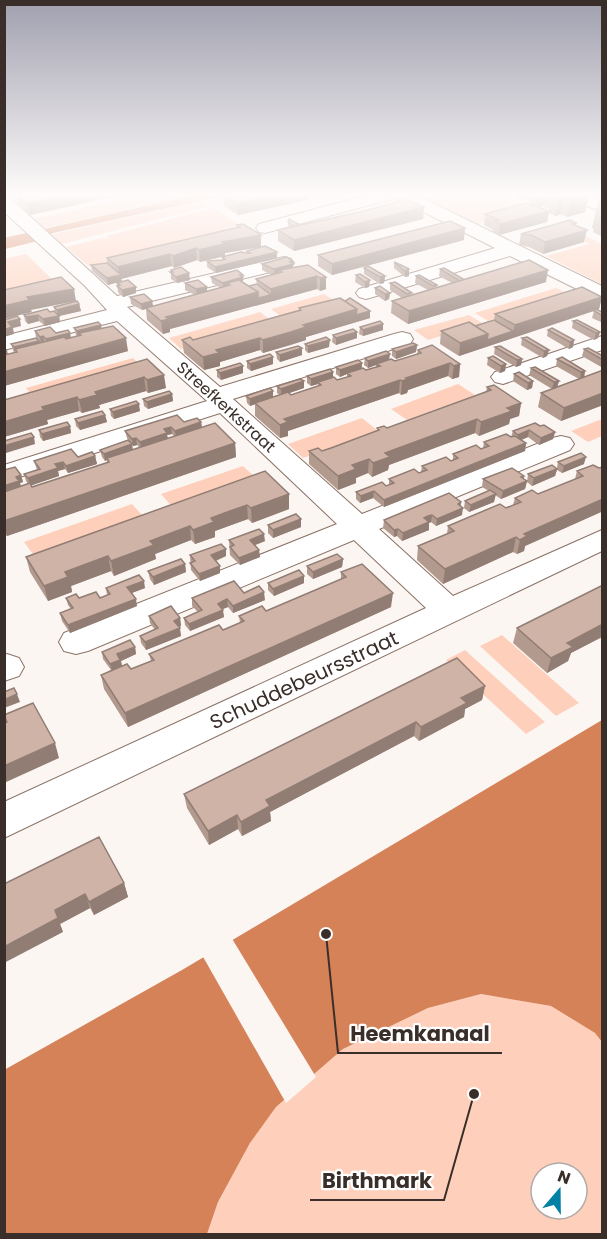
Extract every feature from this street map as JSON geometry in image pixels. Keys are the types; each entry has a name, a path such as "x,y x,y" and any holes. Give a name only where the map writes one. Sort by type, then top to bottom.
{"street":[{"name":"Streefkerkstraat","path":"58,251 117,308 449,611"},
{"path":"366,293 506,251"},
{"path":"516,251 603,294"},
{"path":"4,343 117,308 284,262"},
{"path":"4,474 402,339"},
{"path":"503,377 603,343"},
{"path":"76,642 561,444"},
{"name":"Schuddebeursstraat","path":"4,821 603,539"}],"shaded area":[{"path":"71,251 159,251 90,267"},
{"path":"565,251 602,251 602,284 546,256"},
{"path":"26,254 56,283 5,296 4,259"},
{"path":"556,288 569,294 488,321 475,313"},
{"path":"324,294 338,303 285,319 271,309"},
{"path":"260,312 273,322 181,349 169,338"},
{"path":"469,315 482,323 428,340 414,330"},
{"path":"133,358 141,366 33,397 26,388"},
{"path":"458,384 475,395 407,420 391,409"},
{"path":"362,418 378,431 303,458 288,444"},
{"path":"602,419 602,436 588,442 571,431"},
{"path":"243,466 257,479 174,509 161,494"},
{"path":"132,504 144,517 35,557 24,542"},
{"path":"502,635 579,703 556,716 480,646"},
{"path":"465,650 545,722 526,734 446,660"},
{"path":"602,720 602,1042 595,1033 551,1006 481,994 428,1008 343,1049 276,1107 250,1143 218,1202 207,1234 5,1234 4,1070 182,970"},
{"path":"481,994 551,1006 595,1033 602,1042 602,1234 207,1234 218,1202 250,1143 276,1107 343,1049 428,1008"}],"pier":[{"path":"231,937 316,1077 286,1103 202,955"}],"building":[{"path":"138,251 188,251 118,267 107,258"},
{"path":"247,251 277,252 215,267 207,261 222,260 225,259 222,257 241,252 250,253"},
{"path":"334,251 381,251 332,264 318,255"},
{"path":"287,257 293,264 274,269 262,264"},
{"path":"529,260 548,270 409,311 392,301"},
{"path":"394,262 401,265 409,269 405,271"},
{"path":"107,263 121,275 107,278 91,265"},
{"path":"308,265 326,277 317,276 271,289 256,279 282,272 279,270"},
{"path":"368,266 385,276 380,277 364,268"},
{"path":"181,267 189,273 176,277 170,272 173,272 171,270"},
{"path":"444,268 463,280 460,281 440,269"},
{"path":"237,270 243,277 223,283 211,277"},
{"path":"360,274 370,280 365,282 356,275"},
{"path":"419,275 437,285 433,286 416,276"},
{"path":"61,277 74,289 27,297 29,300 4,306 4,290"},
{"path":"128,280 136,287 122,290 117,286 120,285 117,283"},
{"path":"198,280 207,287 196,289 185,283"},
{"path":"239,280 258,292 166,317 169,319 161,321 146,308 230,285 227,283"},
{"path":"395,282 412,293 407,294 390,283"},
{"path":"257,284 271,295 258,298 258,292 249,286"},
{"path":"380,286 390,293 385,294 375,288"},
{"path":"582,287 602,297 515,325 495,314"},
{"path":"144,294 152,301 141,304 130,297"},
{"path":"340,298 357,309 303,325 306,327 291,332 216,350 219,353 203,357 182,340 190,337 193,340"},
{"path":"350,298 370,311 356,315 357,309 345,301"},
{"path":"77,301 79,304 57,310 54,307"},
{"path":"47,309 59,316 43,319 38,315 26,317 24,315"},
{"path":"595,309 603,312 603,316 594,311"},
{"path":"17,316 20,319 8,322 12,327 4,330 4,320"},
{"path":"494,320 513,331 487,340 488,334 475,326"},
{"path":"577,320 600,332 596,333 573,321"},
{"path":"380,321 383,324 363,330 360,327"},
{"path":"98,322 101,325 77,331 74,328"},
{"path":"469,322 488,334 460,343 441,331"},
{"path":"113,326 126,338 4,372 4,355 17,352 15,349 64,337 66,339 81,335 79,333"},
{"path":"50,327 56,333 68,330 70,333 46,339 43,336 40,337 35,331"},
{"path":"552,328 574,340 570,342 548,330"},
{"path":"353,329 357,332 336,338 333,335"},
{"path":"326,337 330,340 308,346 305,344"},
{"path":"527,337 549,350 544,351 522,338"},
{"path":"36,338 39,341 14,347 11,344"},
{"path":"413,343 417,345 396,352 392,349"},
{"path":"432,345 460,364 454,366 450,363 406,378 409,379 284,419 288,422 280,425 255,403 288,392 291,395 321,385 318,382 334,377 337,380 351,376 347,373 363,368 366,370 380,366 376,364 391,359 395,361 421,353 418,350"},
{"path":"298,346 302,348 280,355 276,352"},
{"path":"500,346 522,359 517,360 495,347"},
{"path":"588,348 603,356 603,360 584,349"},
{"path":"386,351 390,354 368,361 365,358"},
{"path":"270,354 273,357 250,364 247,361"},
{"path":"493,356 506,364 501,366 488,358"},
{"path":"562,357 585,371 581,372 557,359"},
{"path":"147,359 164,375 147,380 144,377 95,392 97,395 79,400 77,397 42,407 44,410 4,422 4,400"},
{"path":"358,360 362,363 340,370 336,367"},
{"path":"240,363 243,366 220,373 217,370"},
{"path":"535,367 559,381 554,382 531,368"},
{"path":"330,369 333,372 311,379 307,376"},
{"path":"603,370 603,393 564,408 541,393"},
{"path":"519,372 533,381 528,383 514,374"},
{"path":"300,379 304,381 281,389 277,386"},
{"path":"494,385 521,403 507,408 512,411 481,422 477,419 385,453 390,457 373,463 369,459 352,465 356,469 338,476 309,451 331,448 379,430 377,428 384,426 387,428 491,390 487,387"},
{"path":"270,388 273,391 250,399 246,396"},
{"path":"169,391 172,394 147,402 143,399"},
{"path":"136,401 139,404 113,412 110,409"},
{"path":"102,411 105,415 78,423 75,419"},
{"path":"177,415 184,422 197,418 201,422 175,431 171,427 164,429 167,433 140,442 136,438 132,439 125,431"},
{"path":"67,422 70,426 42,434 39,430"},
{"path":"215,423 235,443 4,521 4,492 30,483 32,487 109,462 107,458"},
{"path":"535,423 540,426 544,425 555,432 541,438 529,430 518,435 513,431"},
{"path":"31,433 34,437 4,446 4,441"},
{"path":"506,434 511,437 515,436 526,443 384,500 374,491 361,496 356,492 382,482 386,486 394,483 389,479 414,469 419,473 427,470 422,466 446,457 451,461 458,458 453,454 476,445 481,449 489,446 484,442"},
{"path":"128,440 132,444 104,454 100,450"},
{"path":"71,449 78,457 92,452 95,456 66,466 63,462 55,464 58,468 28,478 24,474 40,469 34,461"},
{"path":"581,453 586,457 564,466 558,462"},
{"path":"552,465 557,469 534,478 528,474"},
{"path":"593,465 603,467 603,499 524,534 527,536 520,540 516,537 445,569 418,546 454,531 448,526 500,504 506,508 521,502 515,498 532,490 538,494 583,476 577,471"},
{"path":"15,467 21,475 16,477 19,481 4,486 4,470"},
{"path":"512,468 524,476 521,477 527,481 503,491 483,479"},
{"path":"265,471 289,494 251,508 247,505 211,518 214,522 193,530 190,526 150,541 154,545 111,561 108,556 65,572 68,577 44,586 26,557"},
{"path":"490,490 496,494 471,505 465,501"},
{"path":"449,493 461,502 458,504 463,508 437,519 432,515 428,516 424,518 429,522 403,533 398,529 394,530 384,520"},
{"path":"296,514 301,519 273,530 268,525"},
{"path":"259,529 264,534 250,540 259,550 239,558 230,547 234,545 229,540"},
{"path":"221,544 226,549 211,555 220,566 199,574 190,563 195,561 190,555"},
{"path":"337,554 343,559 313,572 307,566"},
{"path":"181,559 185,564 153,577 148,571"},
{"path":"362,564 393,593 125,713 101,675 127,664 131,669 154,660 149,654 219,625 223,630 244,621 239,616 262,606 266,611 346,577 341,572"},
{"path":"299,570 304,576 273,589 268,583"},
{"path":"139,575 144,581 127,587 136,599 68,625 60,613 73,608 66,598 76,594 79,598 96,592 100,598 110,594 106,588"},
{"path":"234,581 244,593 259,586 264,592 233,606 227,599 218,604 223,610 189,624 184,618 202,610 192,598"},
{"path":"603,585 603,624 567,643 573,647 551,658 517,628"},
{"path":"171,606 180,618 174,621 180,628 145,642 140,636 158,628 149,616"},
{"path":"130,640 135,647 117,654 120,660 110,664 102,652"},
{"path":"457,658 485,686 461,698 467,703 421,727 416,722 266,800 270,806 241,822 237,815 208,831 184,794"},
{"path":"14,688 17,694 4,700 4,692"},
{"path":"33,703 55,743 4,766 4,723 7,722 4,715"},
{"path":"99,837 124,883 89,902 85,894 55,910 58,918 4,947 4,884"}],"place":[{"name":"Heemkanaal","path":"326,934"},
{"name":"Birthmark","path":"474,1094"}]}
